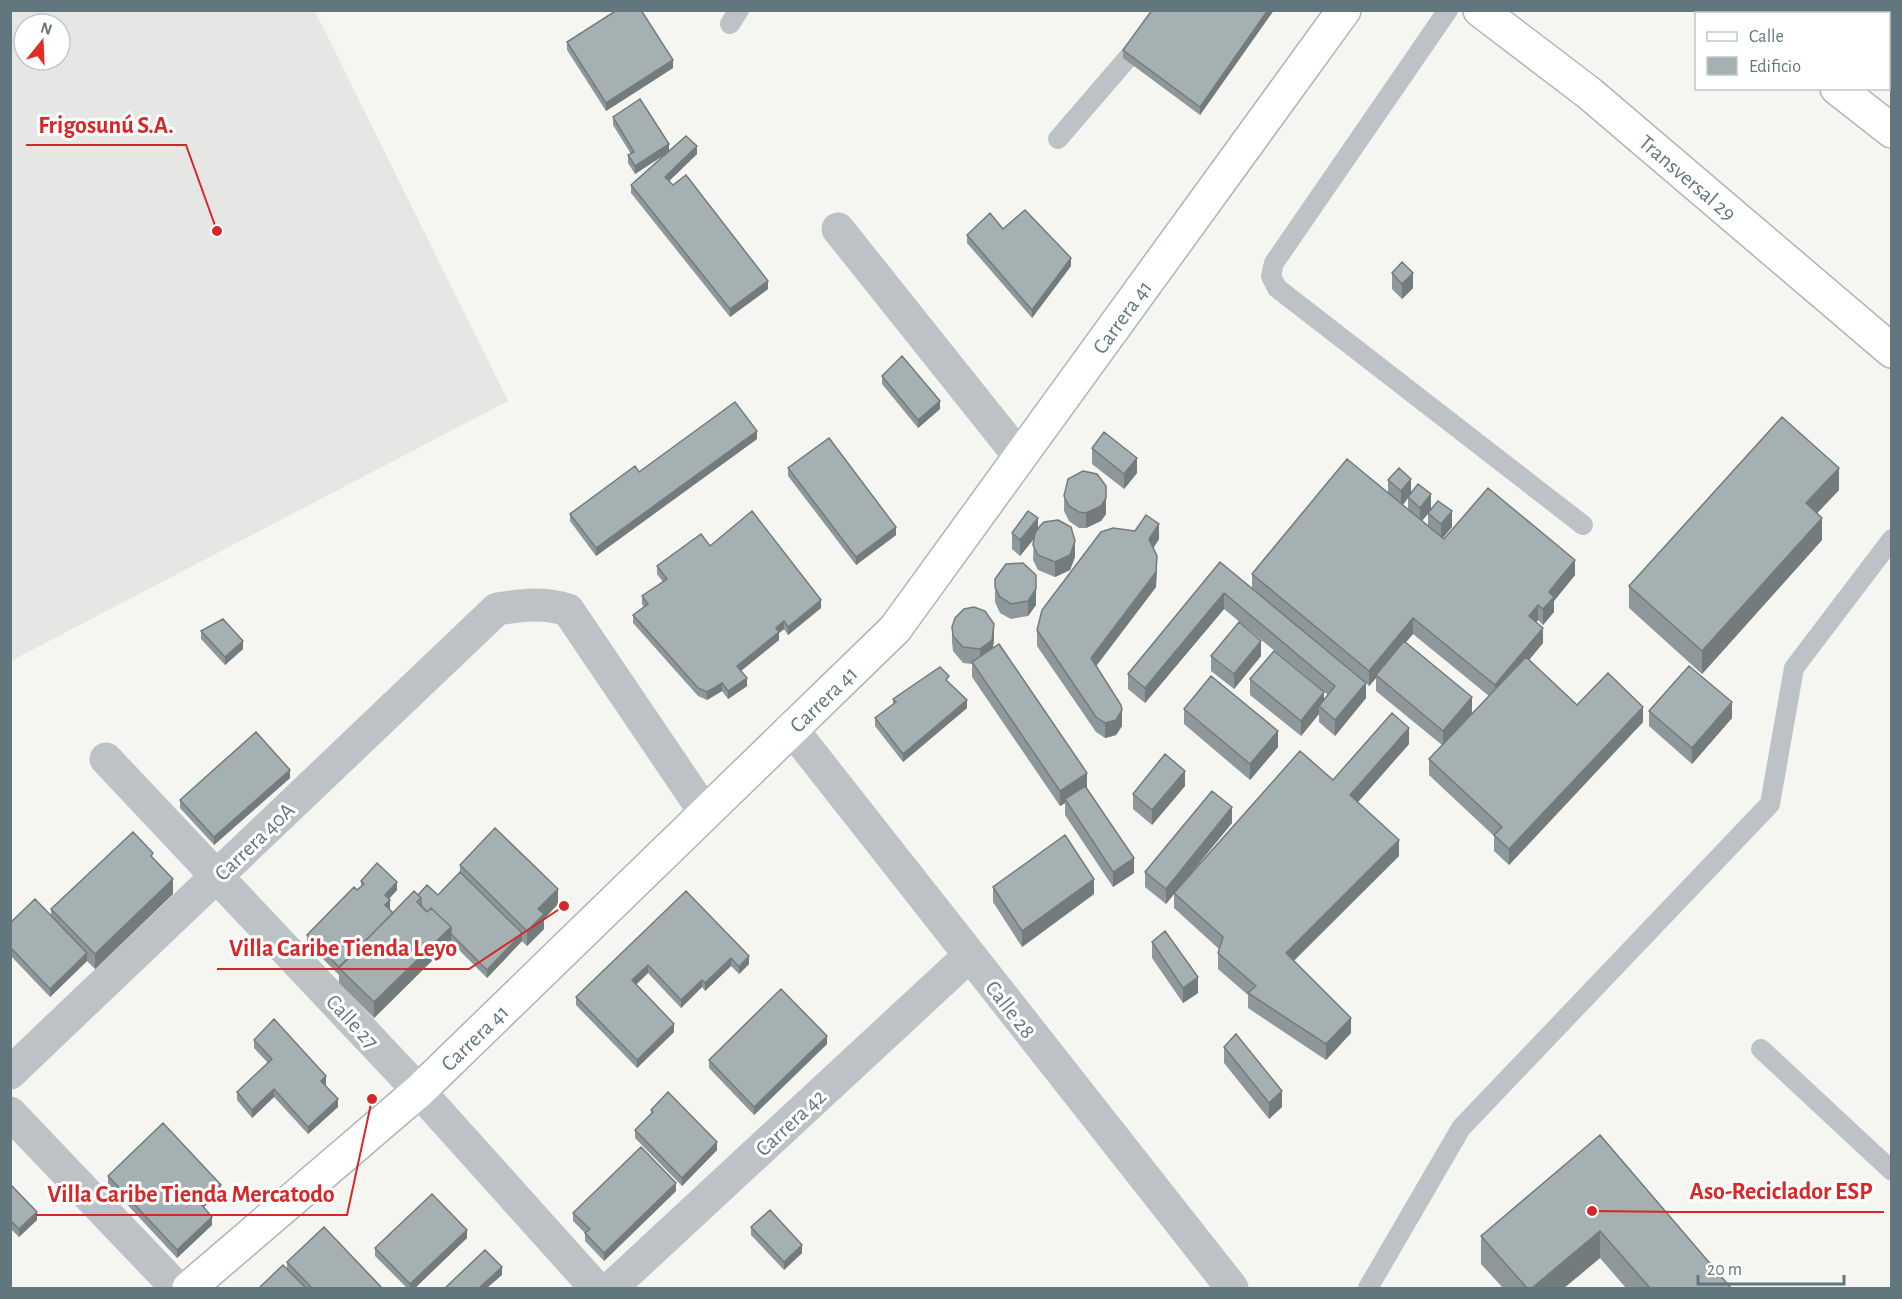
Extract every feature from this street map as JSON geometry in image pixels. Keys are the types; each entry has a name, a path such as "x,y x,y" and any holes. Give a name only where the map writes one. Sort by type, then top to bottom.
{"main road":[{"name":"Carrera 41","path":"189,1288 419,1091 704,811 895,629 1344,10"},
{"name":"Transversal 29","path":"1480,10 1589,93 1892,351"},
{"path":"1840,90 1892,131"}],"street":[{"path":"838,229 1020,457"},
{"name":"Carrera 40A","path":"10,1072 218,877 497,609 550,604 568,610 704,811"},
{"name":"Calle 28","path":"791,728 1232,1288"},
{"name":"Calle 27","path":"106,759 419,1091 596,1288"},
{"name":"Carrera 42","path":"611,1288 969,956"},
{"path":"10,1113 177,1288"}],"lane":[{"path":"1058,139 1169,10"},
{"path":"1448,10 1274,263 1271,276 1277,288 1583,525"},
{"path":"1368,1288 1461,1128 1770,804 1794,668 1892,539"},
{"path":"1761,1049 1892,1171"}],"shaded area":[{"path":"11,10 315,11 508,401 11,661"}],"building":[{"path":"617,10 641,10 673,60 606,103 567,42"},
{"path":"1152,10 1268,10 1200,107 1123,50"},
{"path":"640,99 669,144 635,166 628,155 634,152 613,117"},
{"path":"686,136 697,146 665,177 673,185 686,175 768,281 730,309 631,185"},
{"path":"1025,210 1071,258 1032,310 967,235 990,213 1003,229"},
{"path":"1402,262 1413,273 1402,284 1392,273"},
{"path":"902,356 940,401 918,420 882,376"},
{"path":"735,402 757,431 596,548 570,514 635,466 639,472"},
{"path":"1782,417 1839,468 1806,503 1822,518 1702,651 1629,586"},
{"path":"1104,432 1137,458 1124,474 1092,448"},
{"path":"829,438 896,527 856,557 788,468"},
{"path":"1347,459 1444,539 1488,488 1575,560 1549,592 1554,597 1543,609 1538,605 1529,616 1543,628 1495,685 1413,618 1369,671 1252,574"},
{"path":"1399,468 1411,479 1401,491 1388,480"},
{"path":"1083,471 1097,474 1106,486 1106,498 1101,506 1086,513 1069,506 1064,496 1068,479"},
{"path":"1418,484 1431,494 1420,508 1408,497"},
{"path":"1438,501 1452,511 1441,524 1428,513"},
{"path":"752,511 821,600 788,627 784,621 776,628 779,632 737,666 747,678 728,691 722,683 707,692 698,688 633,615 648,604 642,596 667,579 657,566 701,534 710,546"},
{"path":"1028,511 1038,518 1020,540 1012,533"},
{"path":"1146,515 1159,524 1149,539 1157,556 1156,572 1091,658 1121,705 1122,710 1116,720 1105,723 1096,717 1037,630 1042,610 1101,532 1113,528 1135,531"},
{"path":"1058,520 1071,527 1075,541 1070,555 1055,562 1038,555 1033,545 1035,533 1044,522"},
{"path":"1220,562 1366,683 1335,720 1319,706 1335,686 1224,593 1145,688 1128,674"},
{"path":"1023,563 1036,575 1036,589 1028,601 1011,604 1000,597 995,587 995,579 1006,564"},
{"path":"974,607 985,611 994,624 992,640 980,649 963,647 953,636 952,627 955,618 964,609"},
{"path":"223,619 243,641 225,657 201,631"},
{"path":"1239,622 1261,641 1234,674 1211,656"},
{"path":"1404,641 1472,697 1443,731 1376,675"},
{"path":"999,644 1087,773 1060,791 972,662"},
{"path":"1274,651 1324,692 1301,721 1250,679"},
{"path":"1526,657 1577,705 1608,673 1643,707 1509,849 1494,835 1502,827 1429,759"},
{"path":"1689,666 1732,702 1692,748 1649,711"},
{"path":"940,667 949,676 946,680 967,700 903,754 875,718 896,702 893,699"},
{"path":"1211,676 1278,731 1250,764 1184,709"},
{"path":"1392,713 1409,728 1350,795 1399,840 1286,953 1351,1018 1326,1044 1248,993 1256,986 1218,953 1223,937 1174,893 1300,751 1333,780"},
{"path":"256,732 290,770 214,837 180,800"},
{"path":"1165,754 1185,771 1152,810 1133,794"},
{"path":"1085,786 1134,858 1113,872 1065,799"},
{"path":"1212,791 1232,807 1166,889 1145,872"},
{"path":"495,828 558,889 538,909 544,914 527,931 460,865"},
{"path":"133,832 153,853 151,856 173,879 95,954 51,909"},
{"path":"1065,835 1094,879 1022,931 993,887"},
{"path":"377,863 397,882 385,895 390,900 385,905 393,913 339,967 307,935 354,887 357,890 364,884 361,881"},
{"path":"460,872 522,933 487,970 451,934 451,927 431,908 427,912 421,905 421,898 418,895 427,885 438,895"},
{"path":"414,891 421,898 417,902 427,912 431,908 451,927 374,1002 339,968"},
{"path":"686,891 749,956 739,967 731,958 705,983 702,980 681,1000 648,965 632,980 674,1024 637,1060 576,997"},
{"path":"35,899 87,953 50,989 10,947 10,923"},
{"path":"1165,931 1198,977 1183,988 1152,942"},
{"path":"781,989 827,1036 754,1107 709,1060"},
{"path":"274,1019 326,1076 321,1081 338,1099 308,1127 274,1089 252,1110 237,1092 272,1059 254,1040"},
{"path":"1236,1034 1282,1091 1269,1103 1224,1047"},
{"path":"668,1092 717,1142 682,1178 635,1130"},
{"path":"163,1123 221,1185 200,1203 212,1217 177,1250 108,1176"},
{"path":"1600,1135 1731,1288 1650,1288 1600,1231 1532,1288 1527,1288 1481,1236"},
{"path":"641,1147 676,1183 604,1253 585,1233 590,1229 573,1213"},
{"path":"10,1184 37,1212 19,1229 10,1220"},
{"path":"432,1194 467,1230 410,1284 375,1248"},
{"path":"770,1210 802,1245 784,1262 751,1227"},
{"path":"324,1227 382,1288 312,1288 287,1262"},
{"path":"485,1250 502,1267 479,1288 445,1288"},
{"path":"283,1265 306,1288 259,1288"}],"place":[{"name":"Frigosunú S.A.","path":"217,231"},
{"name":"Villa Caribe Tienda Leyo","path":"564,906"},
{"name":"Villa Caribe Tienda Mercatodo","path":"372,1099"},
{"name":"Aso-Reciclador ESP","path":"1592,1211"}]}
